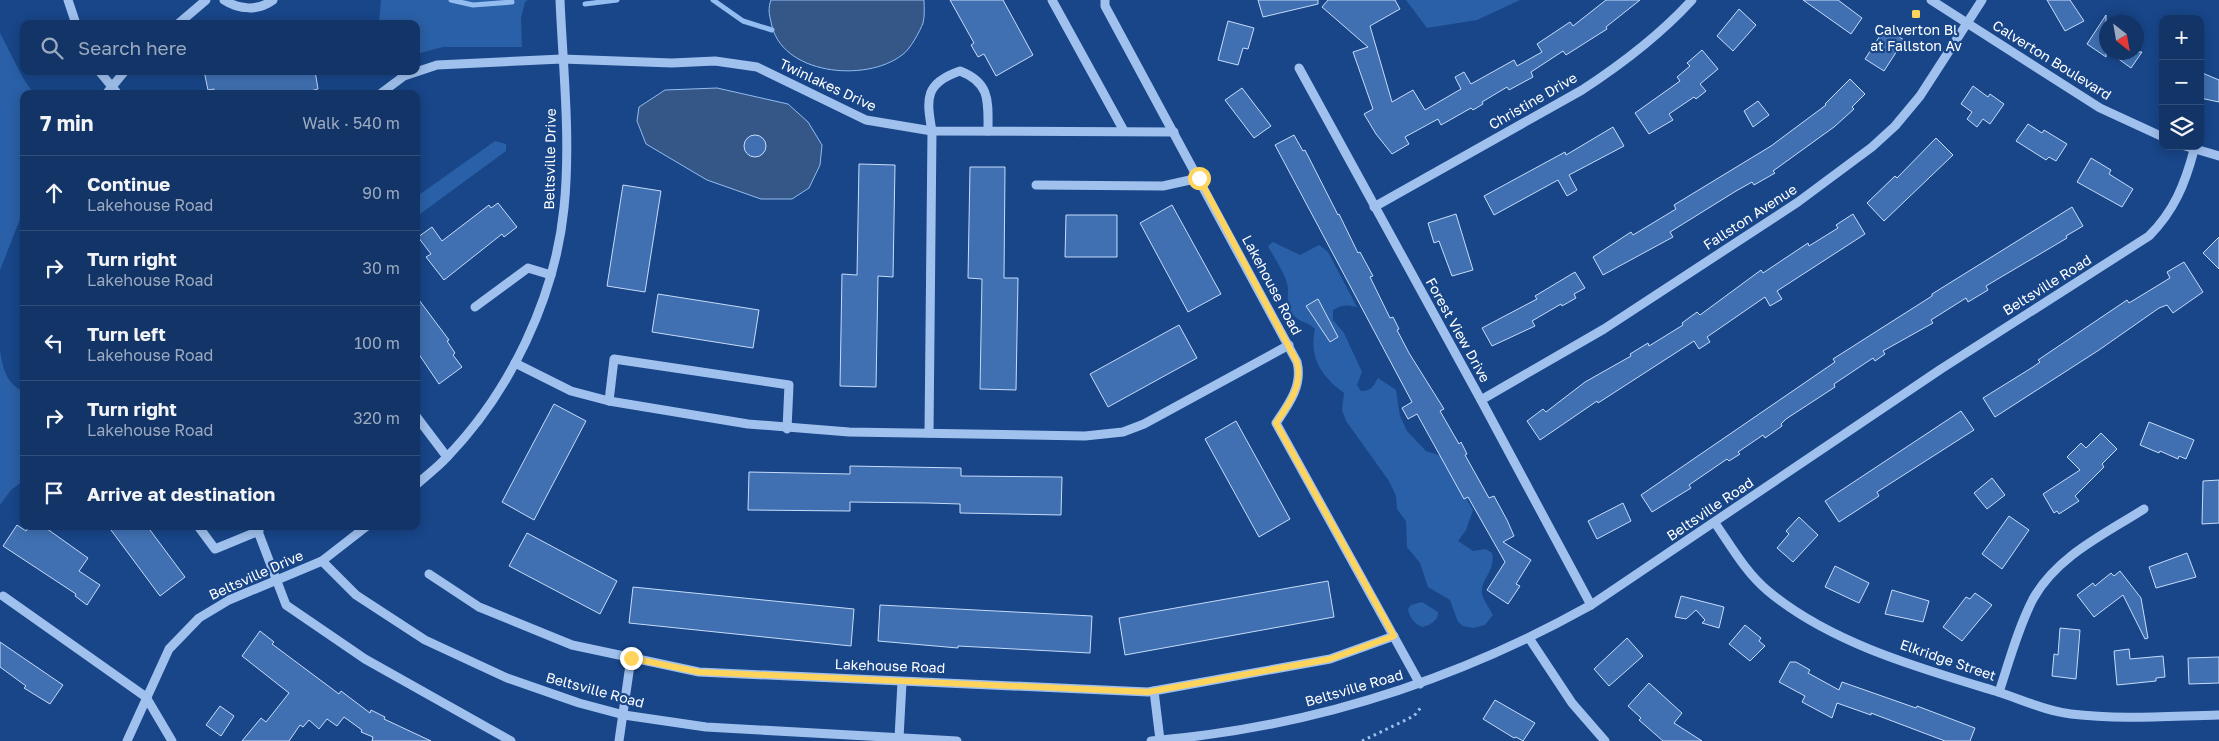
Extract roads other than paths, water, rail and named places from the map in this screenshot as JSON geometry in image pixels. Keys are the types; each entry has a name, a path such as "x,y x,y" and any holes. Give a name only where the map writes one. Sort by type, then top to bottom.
{"street":[{"path":"68,0 75,20"},
{"path":"183,20 206,0"},
{"path":"224,0 240,7 250,8 261,6 273,0"},
{"name":"Beltsville Drive","path":"420,481 447,457 493,400 515,363 538,312 551,275 564,209 566,176 560,0"},
{"path":"1052,0 1124,131"},
{"name":"Lakehouse Road","path":"1105,0 1105,6 1297,362 1299,378 1289,403 1276,423 1420,684"},
{"name":"Christine Drive","path":"1374,207 1615,69 1645,46 1692,0"},
{"name":"Calverton Boulevard","path":"1931,0 2100,108 2159,135"},
{"name":"Fallston Avenue","path":"1481,400 1604,329 1798,202 1847,167 1895,126 1920,96 1982,0"},
{"name":"Twinlakes Drive","path":"420,71 437,65 562,59 672,63 715,61 743,64 773,74 866,120 885,125 932,131 1174,132"},
{"name":"Forest View Drive","path":"1299,68 1591,605"},
{"path":"929,433 932,131 927,106 930,90 946,76 960,71 974,77 983,88 988,102 988,131"},
{"path":"102,75 111,90"},
{"path":"113,90 123,75"},
{"name":"Twinlakes Drive","path":"385,90 407,75"},
{"path":"2194,150 2219,156"},
{"name":"Beltsville Road","path":"1156,741 1252,728 1370,701 1420,684 1529,638 1591,605 1941,369 2149,236 2172,209 2184,185 2194,150"},
{"path":"1036,185 1163,186 1199,178"},
{"path":"476,307 528,268 551,275"},
{"path":"515,363 570,391 681,413 787,429 1086,436 1124,432 1144,424 1289,345"},
{"path":"608,400 614,359 789,385 787,429"},
{"path":"420,421 447,457"},
{"path":"1999,692 2026,613 2046,581 2060,564 2083,547 2144,509"},
{"name":"Elkridge Street","path":"1715,523 1737,556 1761,584 1809,621 1877,650 2038,706 2069,714 2123,717 2219,715"},
{"path":"201,530 215,549 255,530"},
{"path":"257,530 286,605 365,659 511,741"},
{"name":"Beltsville Drive","path":"127,741 169,650 199,618 229,600 322,561 362,530"},
{"name":"Beltsville Road","path":"322,561 356,595 425,640 543,692 624,715 706,727 957,741"},
{"name":"Lakehouse Road","path":"429,574 488,610 572,645 699,672 902,682 1154,691 1330,659 1394,636"},
{"path":"3,596 146,697 172,741"},
{"path":"1529,638 1572,703 1605,741"},
{"path":"619,741 631,658"},
{"path":"899,738 902,682"},
{"path":"1154,691 1156,741"}],"waterway":[{"path":"451,0 473,5 512,2"},
{"path":"585,4 617,0"},
{"path":"713,0 743,21 772,30"}],"place":[{"name":"Calverton Bl at Fallston Av","path":"1916,14"}]}
